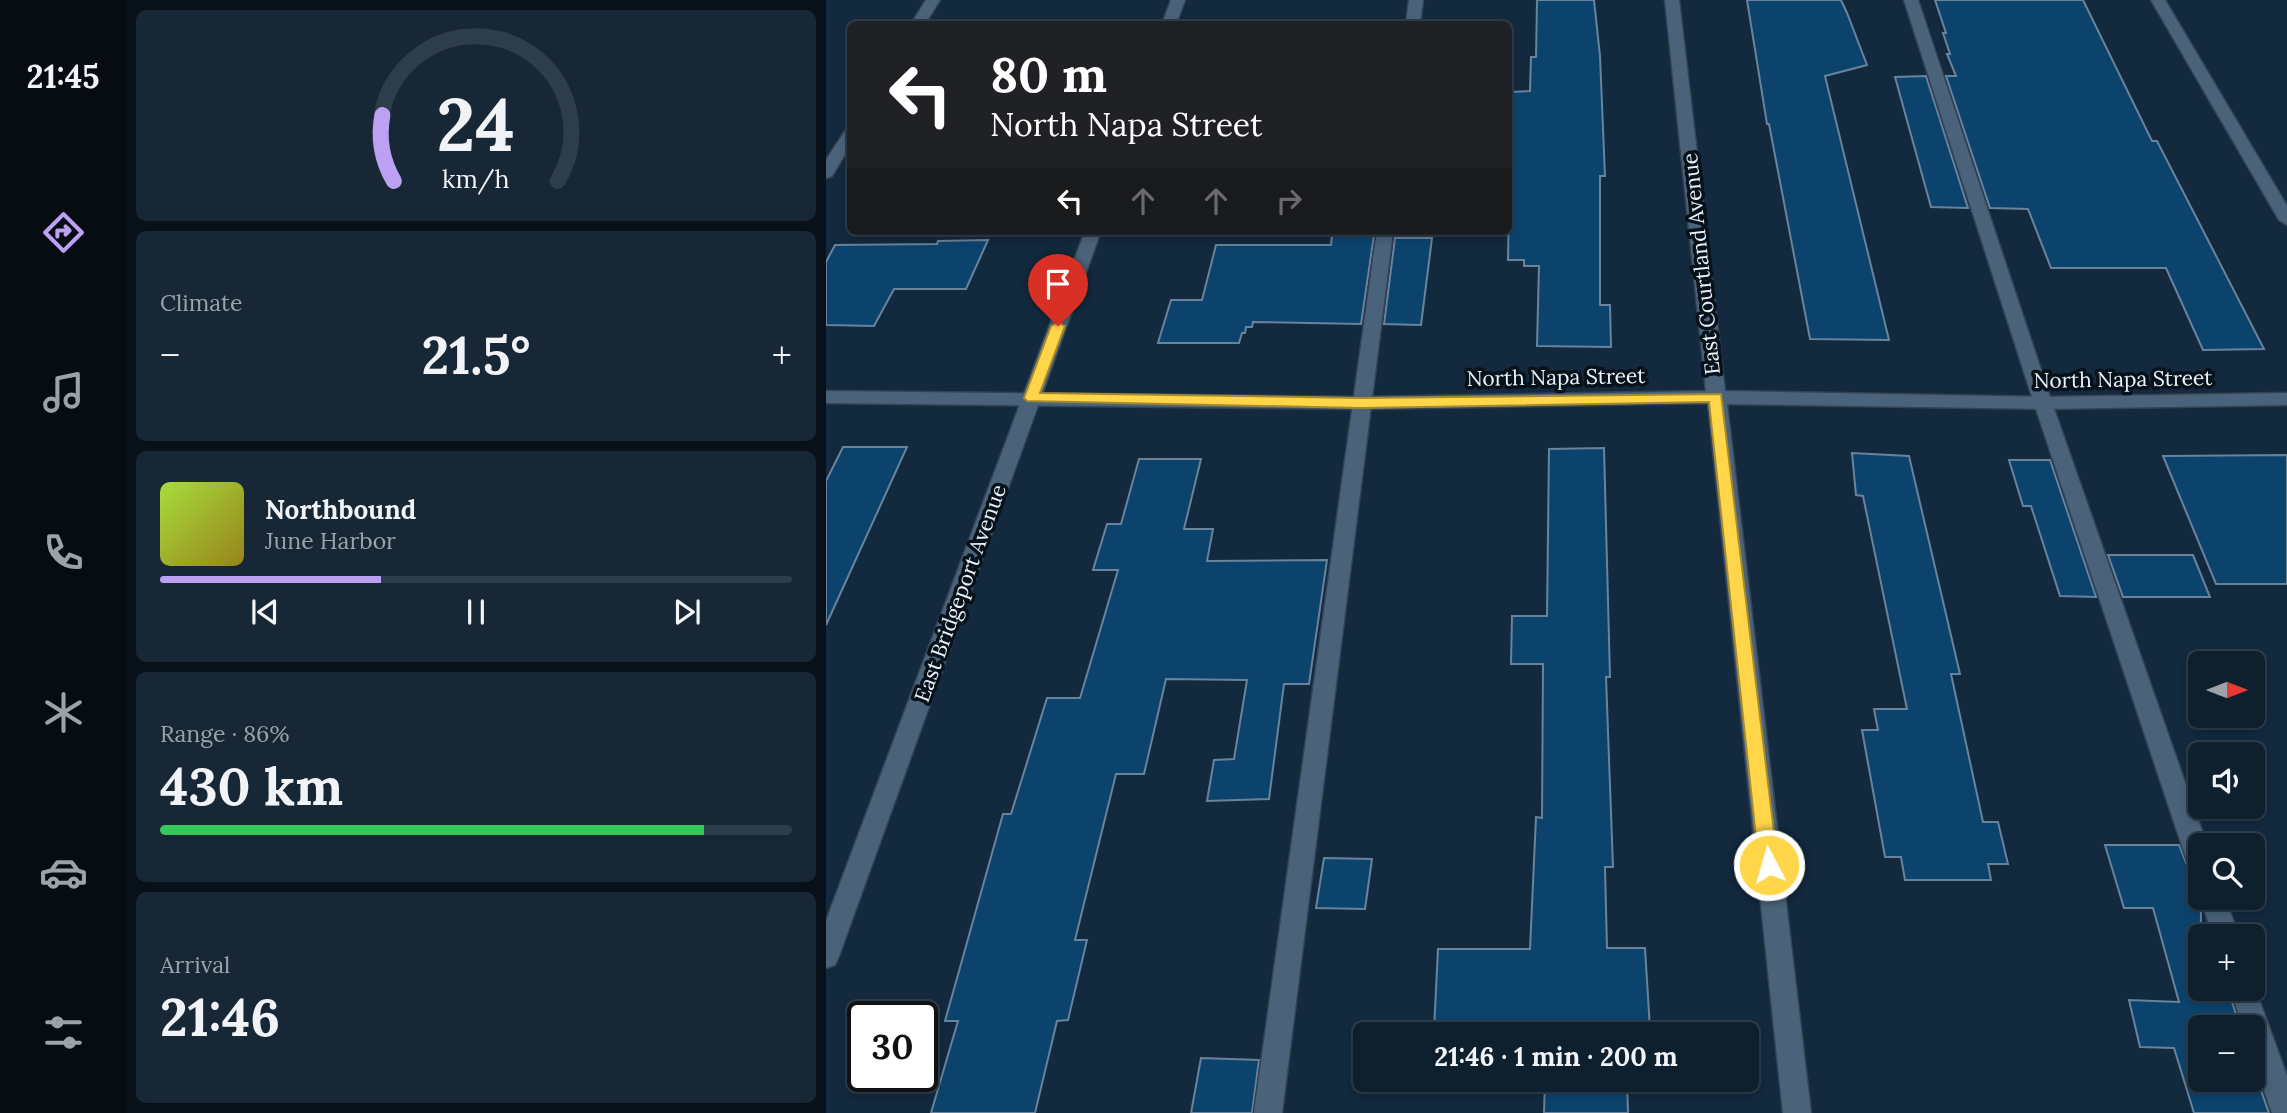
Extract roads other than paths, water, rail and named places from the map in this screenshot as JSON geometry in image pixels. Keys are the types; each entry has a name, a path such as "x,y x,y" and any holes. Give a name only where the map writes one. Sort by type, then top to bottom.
{"street":[{"path":"920,21 933,0"},
{"path":"1170,21 1178,0"},
{"path":"1413,21 1416,0"},
{"name":"East Courtland Avenue","path":"1672,0 1797,1113"},
{"path":"1911,0 2043,403 2190,833"},
{"path":"2158,0 2287,220"},
{"path":"826,173 847,139"},
{"name":"East Bridgeport Avenue","path":"826,956 1092,235"},
{"path":"1268,1113 1384,235"},
{"name":"North Napa Street","path":"826,397 1361,403 1716,397 2043,403 2287,399"},
{"path":"2248,1001 2286,1113"}]}
